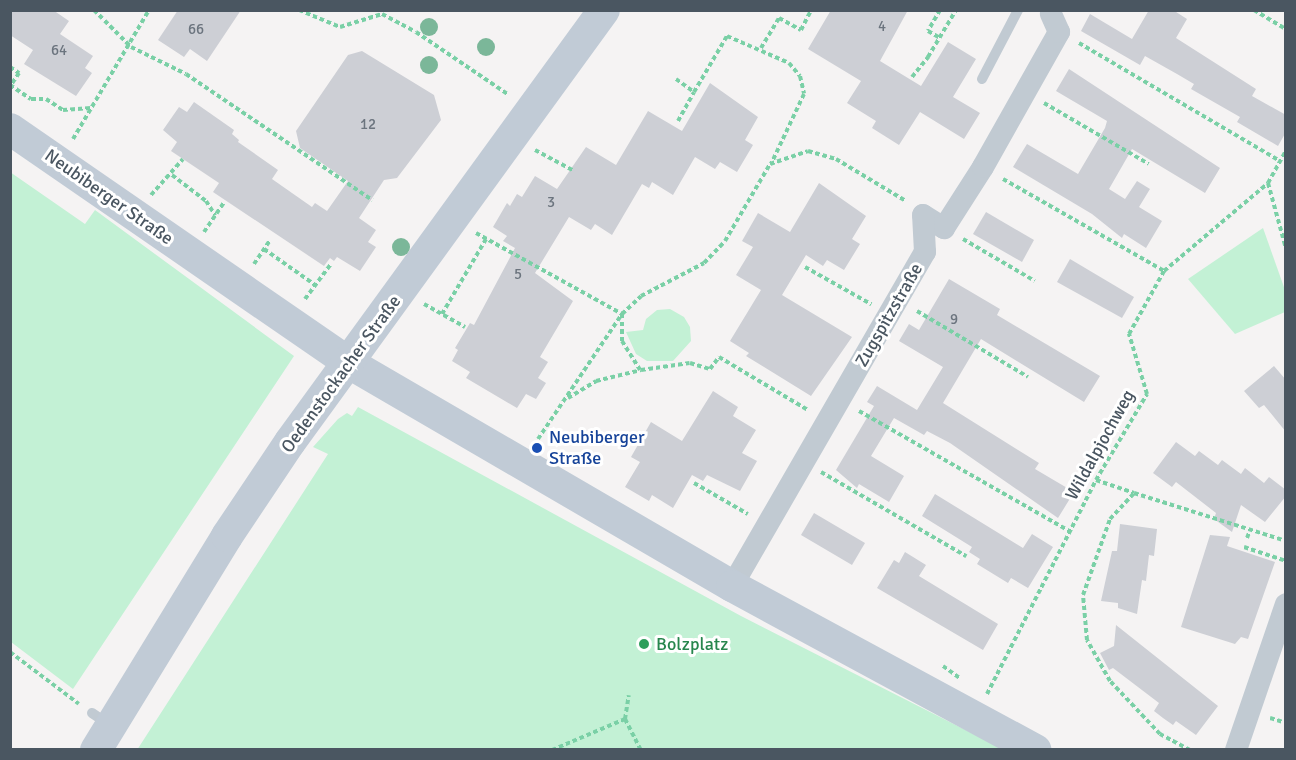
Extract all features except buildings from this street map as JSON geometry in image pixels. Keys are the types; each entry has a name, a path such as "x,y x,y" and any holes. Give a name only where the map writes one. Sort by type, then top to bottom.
{"street":[{"name":"Oedenstockacher Straße","path":"99,729 227,536 604,10"},
{"path":"925,252 944,228 983,167 1026,93 1049,17"},
{"name":"Neubiberger Straße","path":"10,129 349,363 732,586 1035,750"},
{"path":"923,215 944,228"},
{"name":"Zugspitzstraße","path":"732,586 925,252 923,215"},
{"path":"1236,750 1286,604"}],"lane":[{"path":"982,79 1018,10"}],"path":[{"path":"94,10 131,47 186,74 372,200"},
{"path":"60,162 131,47 149,10"},
{"path":"298,10 340,27 380,12 416,32 531,111"},
{"path":"761,48 779,18 801,30 811,10"},
{"path":"940,10 928,31 940,38"},
{"path":"912,77 940,38 956,10"},
{"path":"1254,10 1286,29"},
{"path":"1049,17 1280,161"},
{"path":"540,440 622,314 640,296 704,263 726,241 770,164 804,94 800,76 789,63 761,48 727,36 678,121"},
{"path":"10,67 19,73 11,85 32,99 46,99 63,110 92,108"},
{"path":"676,79 694,92"},
{"path":"1026,93 1149,164"},
{"path":"512,137 574,171"},
{"path":"770,164 808,151 836,159 893,191 923,215"},
{"name":"Wildalpjochweg","path":"978,721 1069,531 1147,394 1129,334 1164,271 1268,183 1286,151"},
{"path":"172,176 183,159"},
{"path":"983,167 1164,271"},
{"path":"137,215 168,172 206,201 215,215"},
{"path":"1268,183 1286,249"},
{"path":"190,252 225,201"},
{"path":"452,220 622,314"},
{"path":"944,228 1035,281"},
{"path":"442,315 486,239"},
{"path":"264,249 315,285"},
{"path":"301,304 331,264"},
{"path":"805,267 894,307 1028,376"},
{"path":"401,291 465,327"},
{"path":"622,314 622,341 641,370"},
{"path":"568,398 596,381 641,370 690,363 710,369 719,357 802,406"},
{"path":"839,400 1069,531"},
{"path":"803,462 966,556"},
{"path":"1096,480 1286,541"},
{"path":"694,483 767,525"},
{"path":"1134,493 1110,519 1083,595 1087,640 1110,681 1160,734 1190,750"},
{"path":"1247,538 1250,530"},
{"path":"1245,547 1286,561"},
{"path":"10,652 99,729"},
{"path":"629,695 625,719 641,750"},
{"path":"552,750 625,719"}],"green space":[{"path":"10,172 85,224 95,210 294,356 73,689 11,642"},
{"path":"1263,228 1285,290 1285,312 1235,334 1188,279"},
{"path":"670,309 684,317 690,327 691,341 673,361 647,361 636,354 626,332 643,330 646,319 657,310"},
{"path":"358,407 741,616 1003,749 137,750 328,454 313,447 338,419 347,413 352,416"}],"place":[{"name":"Neubiberger Straße","path":"537,448"},
{"name":"Bolzplatz","path":"644,644"}]}
